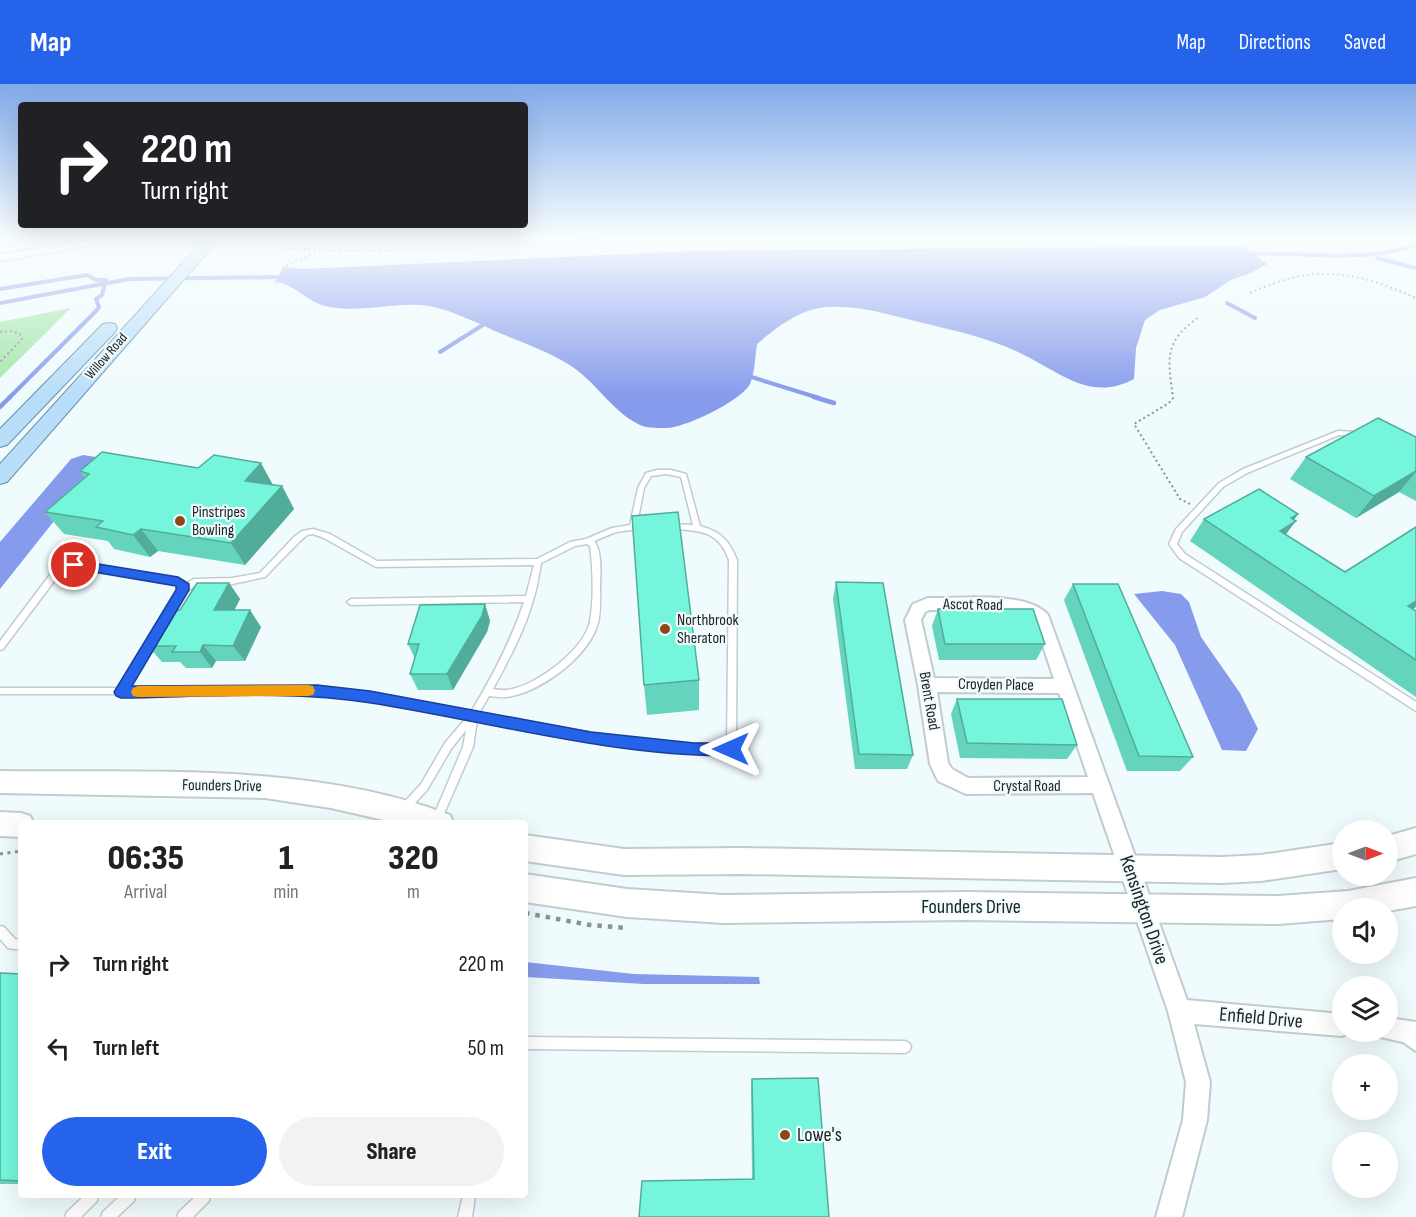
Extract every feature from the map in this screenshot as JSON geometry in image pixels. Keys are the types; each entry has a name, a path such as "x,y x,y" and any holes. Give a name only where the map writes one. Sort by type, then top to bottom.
{"main road":[{"name":"Willow Road","path":"0,441 154,290"},
{"name":"Willow Road","path":"0,477 156,290"},
{"name":"Founders Drive","path":"0,782 265,787 301,791 398,818 414,820"},
{"path":"0,825 18,825"},
{"path":"1398,846 1416,841"},
{"path":"528,848 624,862 743,861 1222,870 1261,868 1332,857"},
{"name":"Founders Drive","path":"528,888 627,903 724,909 965,906 1278,910 1348,905 1416,892"}],"street":[{"name":"Ascot Road","path":"915,614 919,608 928,604 1015,605 1035,611"},
{"name":"Kensington Drive","path":"1035,611 1042,620 1130,867 1179,1011 1198,1082 1195,1120 1169,1217"},
{"name":"Brent Road","path":"915,614 913,620 927,685 939,764 945,775 955,782"},
{"name":"Croyden Place","path":"927,685 1066,686"},
{"name":"Crystal Road","path":"955,782 966,786 1100,785"},
{"name":"Enfield Drive","path":"1179,1011 1332,1024"},
{"path":"1398,1030 1409,1031 1416,1040"}],"lane":[{"path":"1367,436 1338,433 1245,471 1221,486 1179,531 1173,544 1182,556 1416,707"},
{"path":"633,526 641,488 648,475 658,472 677,472 684,476 697,527"},
{"path":"0,691 317,691 370,697 591,738 694,749 731,749 733,560 729,547 722,538 697,527 633,526 573,544 538,562 376,564 327,536 312,531 297,539 262,575 232,581 194,582 183,590 161,625"},
{"path":"488,692 508,693 530,687 550,674 576,651 591,630 594,623 597,555 594,545 588,541"},
{"path":"398,818 424,788 448,746 474,716 488,692 512,646 530,599 538,562"},
{"path":"0,647 58,570 65,567 74,565 178,581 183,584 183,590"},
{"path":"351,602 530,599"},
{"path":"121,692 155,634"},
{"path":"439,820 468,747 474,716"},
{"path":"0,931 12,944 18,945"},
{"path":"528,1043 905,1047"},
{"path":"72,1217 90,1198"},
{"path":"108,1217 127,1198"},
{"path":"184,1217 202,1198"},
{"path":"465,1217 469,1198"}],"path":[{"path":"1250,293 1258,290"},
{"path":"1397,290 1416,298"},
{"path":"1199,317 1178,332 1168,350 1173,398 1169,404 1134,424 1180,499 1199,509"},
{"path":"0,332 12,331 20,334 22,339 0,362"},
{"path":"0,854 18,851"}],"green space":[{"path":"71,308 0,378 0,322"}],"water":[{"path":"296,290 1216,290 1205,297 1160,310 1145,320 1136,348 1134,379 1104,387 1090,386 1064,377 1011,349 973,336 875,311 840,307 819,308 781,325 757,344 750,384 735,398 697,419 663,428 645,427 630,419 587,378 560,359 457,314 430,306 406,305 354,309 330,307"},
{"path":"83,455 102,458 101,462 0,589 0,542 71,459"},
{"path":"1162,591 1181,594 1189,602 1201,637 1240,693 1258,729 1246,751 1222,750 1175,645 1134,594"},
{"path":"528,962 634,974 759,977 760,984 644,984 528,977"}],"building":[{"path":"1378,418 1416,437 1416,471 1374,496 1306,457"},
{"name":"Pinstripes Bowling","path":"102,452 198,468 214,455 261,463 245,481 282,486 231,543 141,529 133,535 96,527 103,521 45,512 89,474 80,471"},
{"path":"1259,489 1298,514 1291,518 1296,521 1280,531 1345,572 1416,527 1416,601 1408,606 1416,611 1416,660 1204,519"},
{"name":"Northbrook Sheraton","path":"678,512 699,680 644,685 632,516"},
{"path":"836,582 883,583 913,755 859,754"},
{"path":"197,583 229,583 214,610 250,610 233,646 203,645 200,652 172,652 176,646 148,646 168,610 180,610"},
{"path":"1073,584 1118,584 1193,757 1139,756"},
{"path":"485,604 482,616 447,674 410,674 419,644 408,644 420,605"},
{"path":"938,609 1033,609 1045,644 945,644"},
{"path":"957,699 1062,699 1077,745 967,743"},
{"path":"0,973 18,974 18,1181 0,1180"},
{"name":"Lowe's","path":"818,1078 829,1217 639,1217 642,1181 754,1179 752,1079"}],"waterway":[{"path":"0,303 71,290"},
{"path":"0,407 96,311 99,307 96,299 102,295 103,290"},
{"path":"1227,303 1255,318"},
{"path":"440,352 486,323"},
{"path":"745,375 819,398"},
{"path":"814,397 834,403"}],"slow traffic":[{"path":"138,692 308,691"}],"place":[{"name":"Pinstripes Bowling","path":"180,521"},
{"name":"Northbrook Sheraton","path":"665,629"},
{"name":"Lowe's","path":"785,1135"}],"route":[{"path":"74,565 178,581 183,584 183,590 121,692 317,691 370,697 591,738 694,749 731,749"}]}
